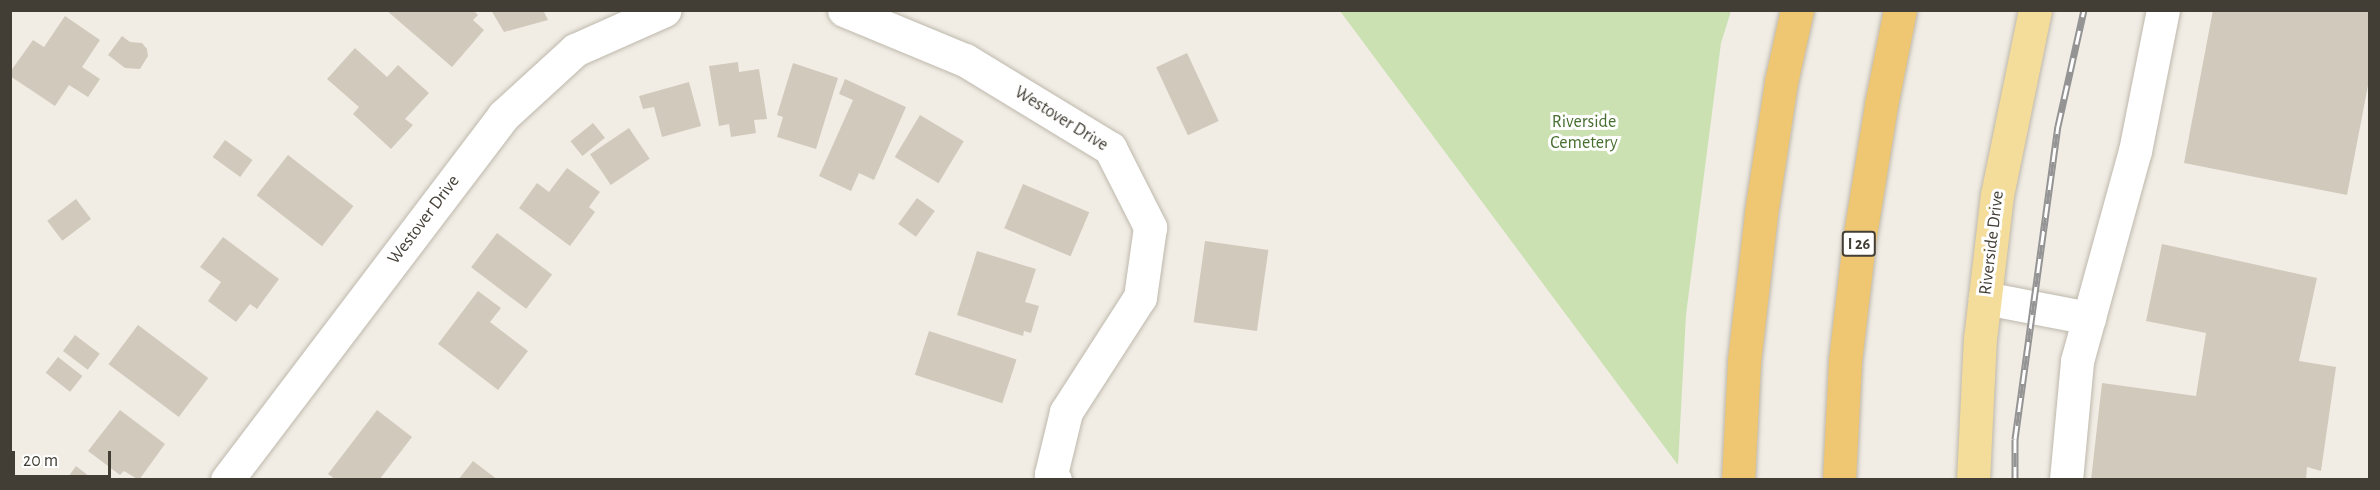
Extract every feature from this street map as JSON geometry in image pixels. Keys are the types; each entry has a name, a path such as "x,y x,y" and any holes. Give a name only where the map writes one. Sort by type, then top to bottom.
{"highway":[{"path":"1738,480 1744,361 1761,213 1781,82 1797,10"},
{"name":"I 26","path":"1839,480 1845,361 1859,241 1881,105 1900,10"}],"main road":[{"name":"Riverside Drive","path":"1973,480 1980,339 1998,195 2035,10"}],"street":[{"name":"Westover Drive","path":"226,480 503,116 575,50 665,10"},
{"name":"Westover Drive","path":"844,10 965,60 1110,148 1150,227 1140,297 1066,412 1051,474 1055,480"},
{"path":"2066,480 2077,360 2135,151 2163,10"},
{"path":"1985,298 2089,318"}],"green space":[{"name":"Riverside Cemetery","path":"1340,11 1731,11 1721,43 1686,315 1678,465"}],"building":[{"path":"386,10 473,10 478,15 473,20 484,30 452,67"},
{"path":"491,10 543,10 548,20 504,32"},
{"path":"2213,10 2370,10 2370,75 2347,195 2184,163"},
{"path":"65,16 100,40 82,67 100,79 88,97 69,85 55,106 10,76 10,72 33,40 44,47"},
{"path":"122,36 130,42 142,43 147,49 148,56 140,69 125,68 108,55"},
{"path":"355,48 387,77 398,65 429,93 405,119 413,125 391,149 353,114 359,107 327,79"},
{"path":"1187,53 1219,121 1188,135 1156,67"},
{"path":"738,62 739,72 759,69 767,119 754,120 756,133 731,137 729,124 719,126 709,66"},
{"path":"793,63 838,78 816,149 777,137 783,117 777,115"},
{"path":"845,79 906,107 874,180 859,173 851,191 819,176 853,100 839,94"},
{"path":"689,82 701,126 662,137 654,107 643,109 639,96"},
{"path":"920,115 964,141 938,183 895,157"},
{"path":"593,123 605,138 582,156 570,141"},
{"path":"629,128 650,159 611,185 590,154"},
{"path":"225,140 253,160 240,177 213,157"},
{"path":"288,155 353,206 322,246 257,195"},
{"path":"567,168 600,192 589,207 595,212 570,246 519,208 537,183 549,192"},
{"path":"1023,184 1089,212 1071,256 1004,228"},
{"path":"917,198 935,211 916,237 898,224"},
{"path":"76,199 91,219 62,241 47,221"},
{"path":"497,233 552,275 526,309 471,267"},
{"path":"223,237 279,279 257,309 250,304 236,322 208,301 221,282 200,267"},
{"path":"1205,241 1268,250 1257,331 1194,322"},
{"path":"2162,244 2317,278 2299,361 2336,367 2321,471 2307,467 2306,480 2091,480 2102,383 2196,396 2206,333 2146,321"},
{"path":"977,251 1036,269 1025,302 1039,306 1031,333 1024,331 1023,336 957,315"},
{"path":"478,291 501,308 490,322 528,351 498,390 438,344"},
{"path":"138,325 208,378 179,417 109,364"},
{"path":"929,331 1016,359 1002,403 915,375"},
{"path":"75,335 100,354 88,370 63,351"},
{"path":"58,357 82,376 70,392 46,373"},
{"path":"120,410 165,444 139,480 124,471 120,475 88,451"},
{"path":"377,410 412,437 379,480 336,480 328,474"},
{"path":"473,461 498,480 458,480"},
{"path":"76,466 94,480 66,480"}],"railway":[{"path":"2015,480 2015,439 2058,126 2084,10"}]}
